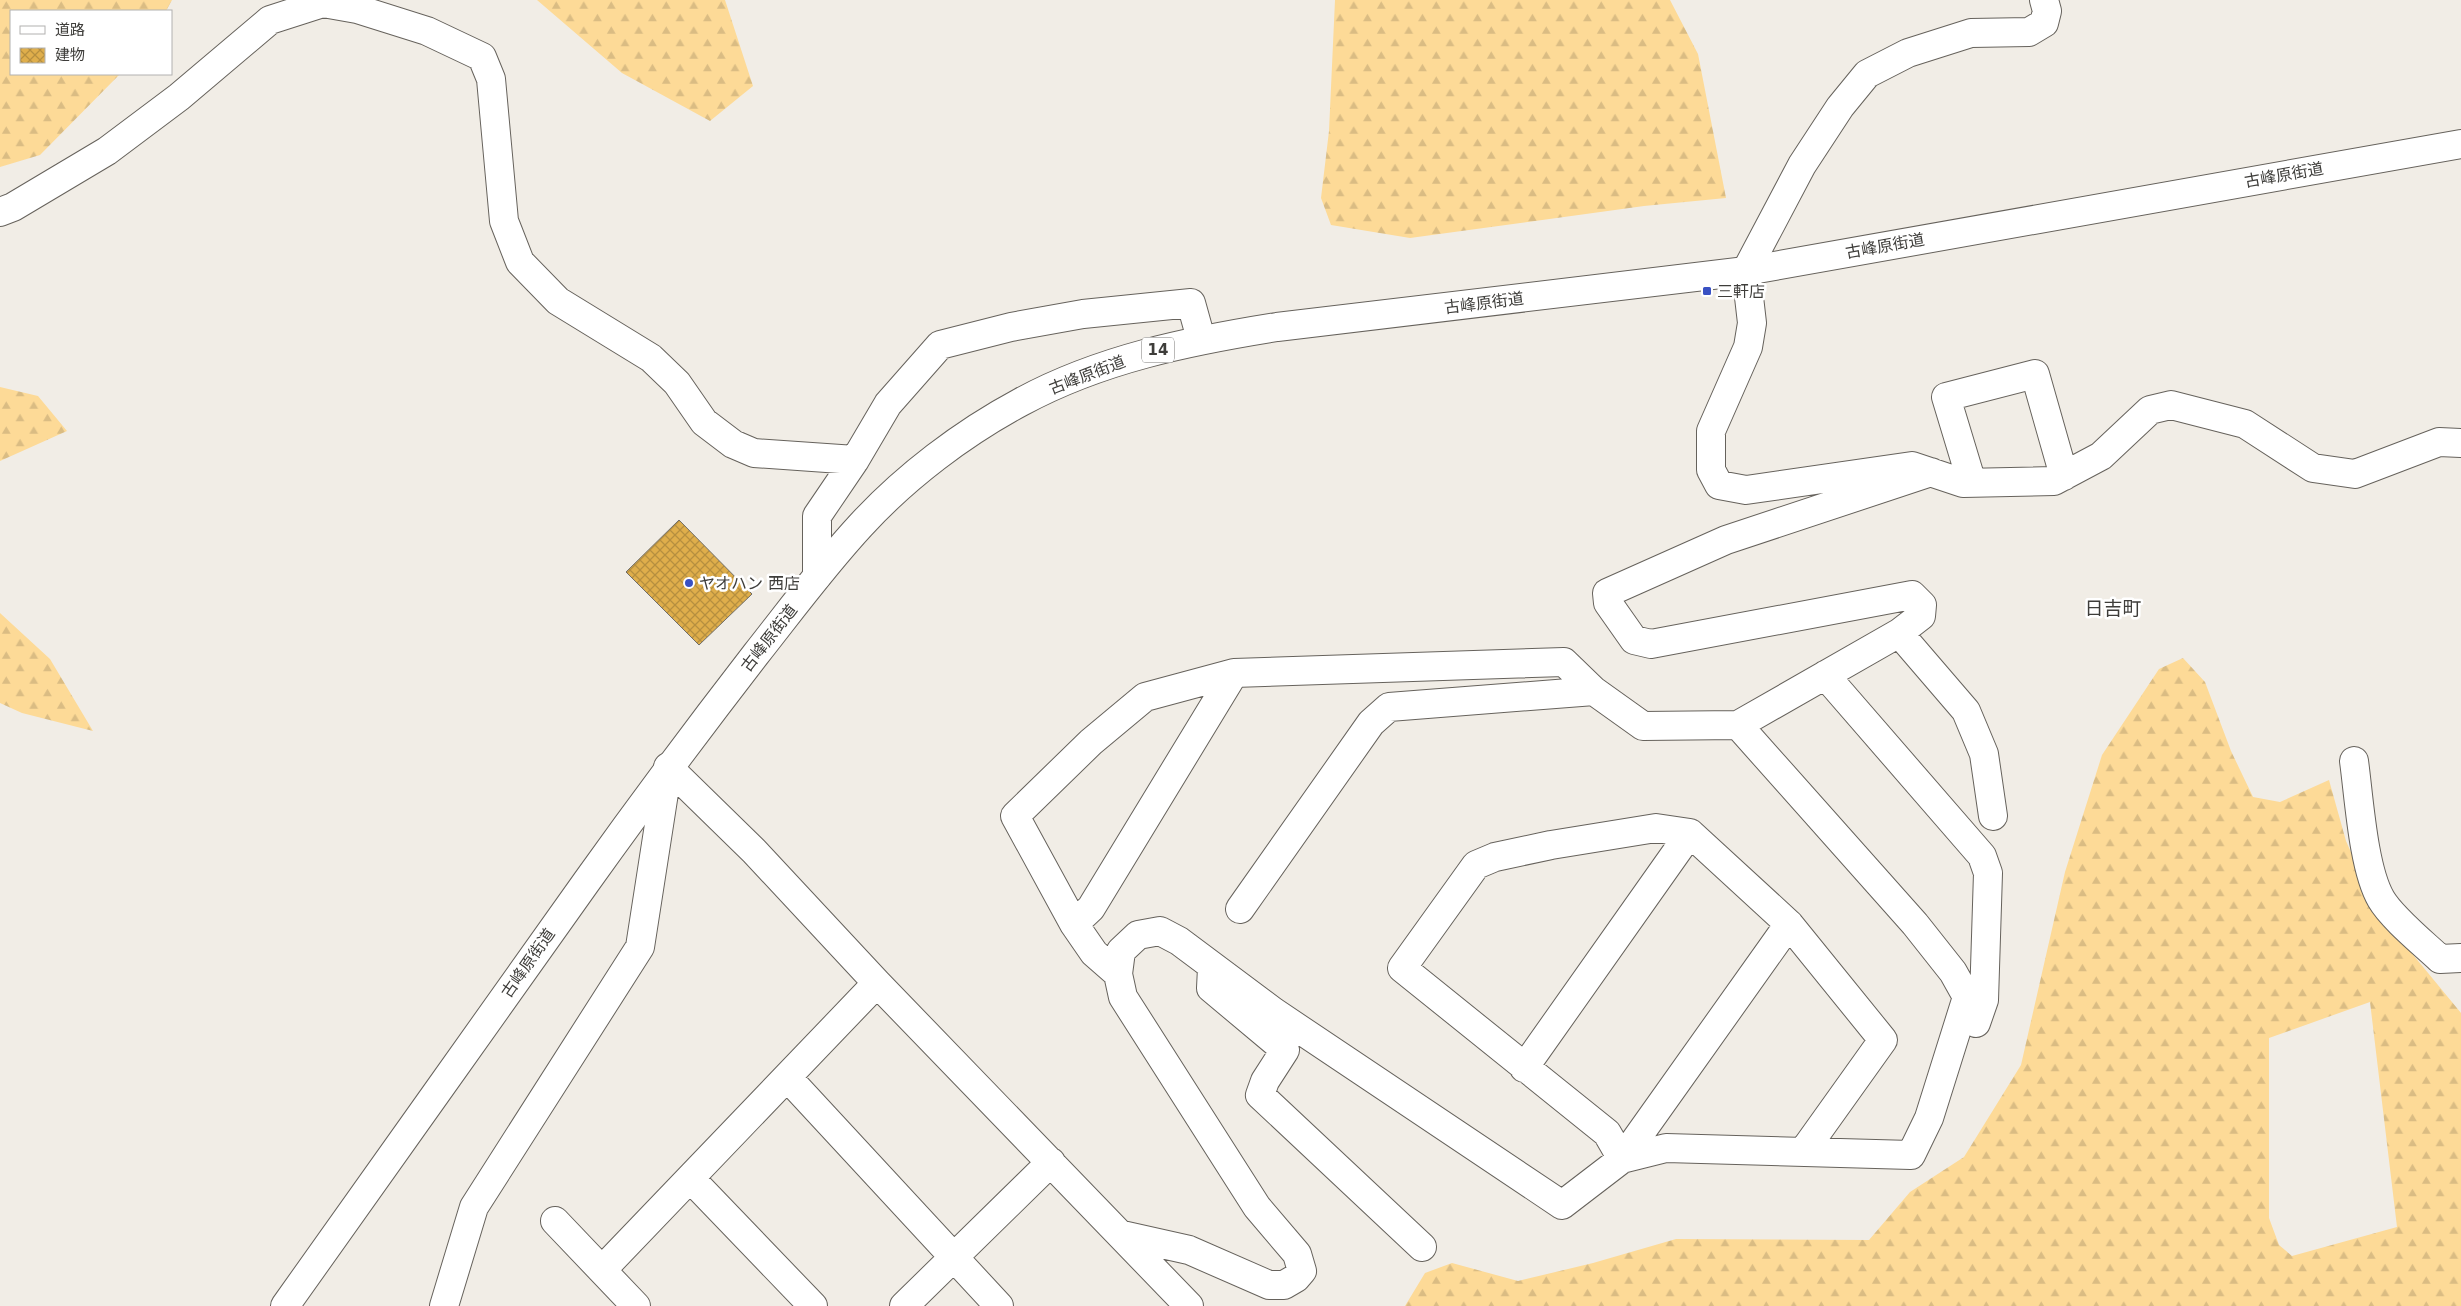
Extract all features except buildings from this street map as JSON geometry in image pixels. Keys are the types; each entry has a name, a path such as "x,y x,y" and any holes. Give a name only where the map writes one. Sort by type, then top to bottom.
{"street":[{"path":"2044,0 2047,11 2044,23 2029,32 1971,33 1908,53 1867,74 1840,107 1802,165 1746,271 1752,323 1748,347 1711,431 1711,470 1719,485 1746,490 1912,466 1963,483 2054,481 2100,456 2150,410 2170,405 2245,424 2313,468 2355,474 2439,442 2461,442"},
{"path":"0,212 13,207 107,151 179,97 270,20 323,3 357,9 427,31 482,57 491,78 504,221 520,262 558,301 651,358 677,383 704,422 733,444 754,453 855,460"},
{"name":"古峰原街道","path":"285,1306 668,767 817,576 863,523 914,474 966,436 1021,402 1080,375 1140,354 1201,339 1277,327 1746,271 2461,144"},
{"path":"817,576 817,516 855,460 888,404 940,345 1011,327 1082,314 1191,303 1201,339"},
{"path":"1972,483 1946,397 2035,374 2064,476"},
{"path":"1118,974 1094,953 1074,924 1015,816 1091,742 1145,697 1234,673 1564,662 1594,691 1643,726 1738,725 1899,633 1921,616 1922,604 1912,595 1651,644 1634,640 1608,603 1607,593 1726,540 1931,472"},
{"path":"1899,633 1966,711 1984,754 1992,816"},
{"path":"1074,924 1091,908 1234,673"},
{"path":"1825,675 1982,856 1988,872 1984,1000 1955,1087 1932,1106"},
{"path":"1240,909 1371,723 1389,707 1594,691"},
{"path":"1622,1159 1666,1148 1911,1155 1932,1106 1967,997 1953,972 1915,924 1738,725"},
{"path":"2354,760 2370,870 2381,899 2409,930 2440,959 2461,958"},
{"path":"668,767 754,851 877,983 1189,1306"},
{"path":"444,1306 474,1207 640,947 668,767"},
{"path":"1622,1159 1607,1134 1542,1079 1524,1068 1402,968 1476,865 1495,857 1542,847 1656,828 1690,833 1789,924 1883,1040 1803,1152"},
{"path":"1524,1068 1690,833"},
{"path":"1122,1235 1188,1250 1268,1285 1284,1285 1296,1278 1302,1271 1297,1254 1257,1207 1123,997 1118,974 1121,951 1138,935 1160,931 1179,941 1274,1012 1562,1205 1622,1159 1789,924"},
{"path":"1213,967 1211,988 1285,1050 1265,1081 1260,1095 1422,1247"},
{"path":"602,1270 877,983"},
{"path":"787,1077 999,1306"},
{"path":"904,1306 1051,1162"},
{"path":"690,1178 813,1306"},
{"path":"555,1221 636,1306"}],"green space":[{"path":"0,0 172,0 167,10 10,10 10,75 119,75 40,155 0,167"},
{"path":"537,0 725,0 753,86 710,121 622,73"},
{"path":"1335,0 1670,0 1698,54 1726,198 1644,206 1410,238 1331,225 1321,198 1329,131"},
{"path":"0,387 38,396 67,431 0,461"},
{"path":"0,613 50,659 93,731 22,713 0,703"},
{"path":"2183,658 2205,682 2231,751 2253,797 2280,802 2329,780 2346,841 2377,911 2461,1013 2461,1306 1405,1306 1425,1273 1452,1263 1518,1281 1593,1263 1676,1239 1869,1240 1910,1192 1964,1157 2021,1065 2065,872 2102,755 2159,669","holes":["2370,1002 2397,1227 2292,1256 2279,1245 2269,1218 2269,1038"]}],"place":[{"name":"三軒店","path":"1707,291"},
{"name":"ヤオハン 西店","path":"689,583"}],"district":[{"name":"日吉町","path":"2113,608"}]}
